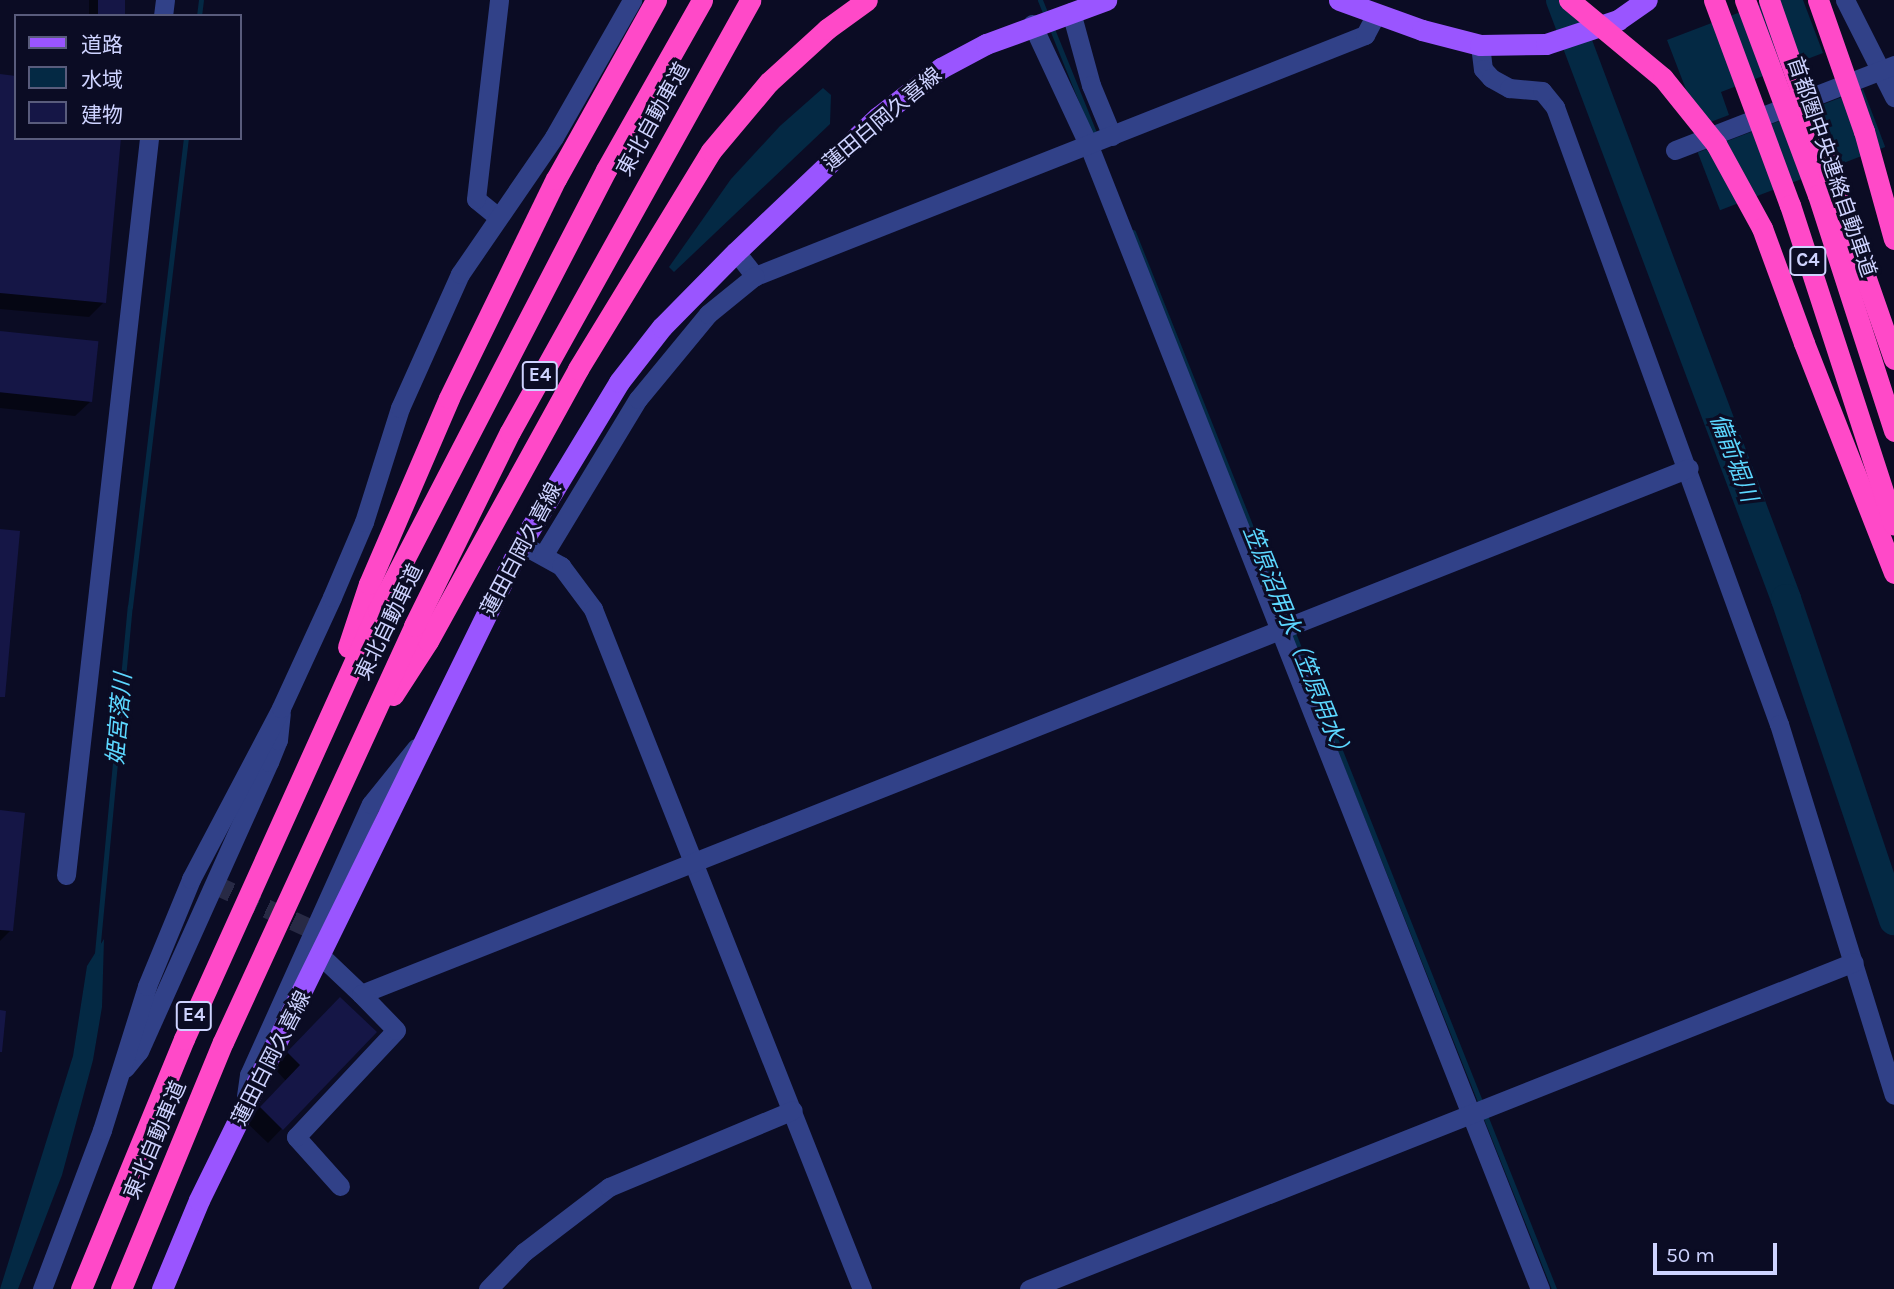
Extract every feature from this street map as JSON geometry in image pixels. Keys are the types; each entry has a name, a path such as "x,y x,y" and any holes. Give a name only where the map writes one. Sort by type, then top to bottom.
{"highway":[{"path":"315,745 375,572 449,398 556,179 656,0"},
{"name":"東北自動車道","path":"81,1289 184,1039 315,745 461,445 702,0"},
{"name":"東北自動車道","path":"121,1289 223,1042 349,762 510,432 750,0"},
{"path":"349,762 428,641 578,369 711,150 769,82 867,0"},
{"path":"1569,0 1663,78 1691,110 1740,182 1762,228 1894,572"},
{"name":"C4","path":"1714,0 1790,205 1894,525"},
{"name":"首都圏中央連絡自動車道","path":"1745,0 1818,195 1894,431"},
{"path":"1769,0 1894,359"},
{"path":"1818,0 1864,131 1894,239"}],"main road":[{"name":"蓮田白岡久喜線","path":"162,1289 243,1114 322,957 420,744 521,544 619,382 662,327 736,252 878,117 941,68 1032,24 1105,0"},
{"path":"1339,0 1480,45 1546,44 1612,23 1647,0"}],"street":[{"path":"498,217 476,199 499,0"},
{"path":"42,1289 118,1077 147,986 191,879 281,708 364,522 400,408 460,274 554,137 632,0"},
{"path":"1845,0 1888,67 1894,97"},
{"path":"1071,12 1091,85 1112,136"},
{"path":"544,554 638,399 708,314 755,276 1089,146 1365,34 1376,14"},
{"path":"1032,24 1089,146 1541,1289"},
{"path":"1480,45 1480,60 1492,78 1509,88 1542,91 1555,107 1689,468 1779,724 1894,1095"},
{"path":"1675,150 1888,67"},
{"path":"65,875 149,140"},
{"path":"736,252 755,276"},
{"path":"361,994 1689,468"},
{"path":"521,544 544,554 581,588 593,609 862,1289"},
{"path":"243,1114 249,1075 312,929 371,804 420,744"},
{"path":"322,957 396,1030 296,1137 340,1186"},
{"path":"1029,1289 1854,962"},
{"path":"488,1289 524,1252 610,1187 793,1110"}],"water":[{"path":"1772,0 1803,0 1823,53 1721,92 1729,115 1700,126 1667,40"},
{"path":"823,88 831,95 830,124 674,272 669,267 731,179 780,126"},
{"path":"1863,89 1885,147 1720,210 1698,152"},
{"path":"104,939 102,1007 93,1060 62,1175 18,1289 0,1289 73,1056 87,966"}],"building":[{"path":"98,0 125,0 125,14 98,14"},
{"path":"0,74 14,76 14,140 121,140 106,303 0,293"},
{"path":"0,331 98,341 92,402 0,392"},
{"path":"0,529 20,531 5,697 0,697"},
{"path":"0,810 25,813 13,931 0,930"},
{"path":"340,997 377,1032 283,1130 260,1107 300,1065 287,1052"},
{"path":"0,1010 6,1011 2,1052 0,1052"}],"waterway":[{"name":"姫宮落川","path":"199,14 201,0"},
{"name":"笠原沼用水（笠原用水）","path":"1040,0 1046,15"},
{"name":"備前堀川","path":"1561,0 1786,599 1894,920"},
{"name":"笠原沼用水（笠原用水）","path":"1050,24 1096,138"},
{"name":"姫宮落川","path":"97,953 130,607 186,140"},
{"name":"笠原沼用水（笠原用水）","path":"1133,232 1481,1104"},
{"name":"笠原沼用水（笠原用水）","path":"1484,1113 1554,1289"}],"tunnel":[{"path":"214,884 312,929"}]}
